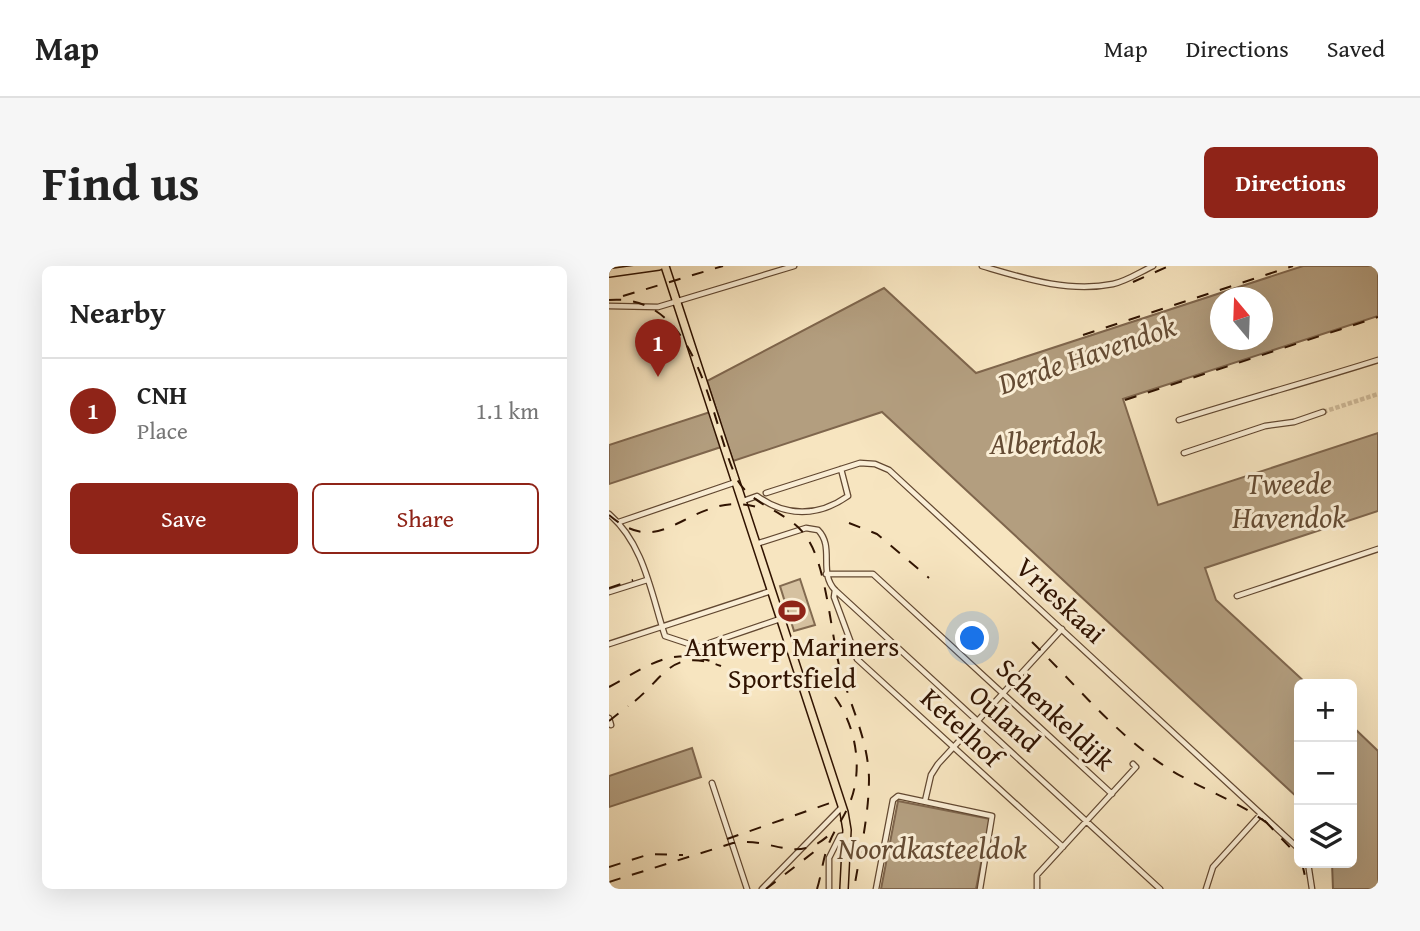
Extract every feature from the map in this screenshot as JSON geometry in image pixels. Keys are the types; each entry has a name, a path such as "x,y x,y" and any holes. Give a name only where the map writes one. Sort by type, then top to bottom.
{"main road":[{"path":"609,272 630,266"},
{"path":"609,272 659,266"},
{"path":"665,266 845,817 847,835 844,889"},
{"path":"669,277 674,266"}],"street":[{"path":"609,306 653,308 794,266"},
{"path":"982,266 1040,282 1089,286 1120,281 1153,266"},
{"path":"1179,421 1378,360"},
{"path":"1184,453 1265,426 1294,422 1323,412"},
{"name":"Vrieskaai","path":"767,494 841,469 868,463 889,470 1294,844"},
{"path":"742,501 757,496 796,513 814,511 848,496 841,469"},
{"path":"619,522 736,482"},
{"path":"609,514 619,522 638,549 665,636 698,647 780,619"},
{"path":"756,544 806,528 818,530 827,543 826,574"},
{"path":"1237,596 1378,549"},
{"name":"Ouland","path":"826,574 835,590 1160,889"},
{"name":"Schenkeldijk","path":"826,574 873,574 1112,794"},
{"path":"609,592 647,580"},
{"name":"Ketelhof","path":"835,590 834,596 853,654 1063,847"},
{"path":"609,644 771,591"},
{"path":"925,801 934,770 1062,629"},
{"path":"609,718 611,725"},
{"path":"1037,889 1037,875 1136,767 1133,764"},
{"path":"712,783 747,889"},
{"path":"876,889 893,800 898,796 992,816 980,889"},
{"path":"762,889 842,807"},
{"path":"1206,889 1213,867 1261,814"},
{"path":"833,815 845,817"},
{"path":"829,889 831,853 840,836 847,835"},
{"path":"1309,868 1312,889"}],"shaded area":[{"path":"800,579 815,625 794,631 780,586"}],"water":[{"name":"Albertdok","path":"1303,266 1378,266 1378,316 1123,399 1158,505 1378,433 1378,511 1205,568 1216,600 1302,679 1294,679 1294,794 882,412 733,461 724,434 717,436 721,447 609,484 609,445 710,412 713,423 720,421 707,381 884,288 976,373 1210,296 1210,350 1273,350 1273,287 1239,287"},
{"path":"1357,731 1378,751 1378,889 1333,889 1332,868 1357,868"},
{"path":"692,748 701,777 609,807 609,776"},
{"name":"Noordkasteeldok","path":"898,801 990,819 976,889 881,889"}],"tunnel":[{"path":"1323,412 1378,394"}],"railway":[{"path":"623,296 723,266"},
{"path":"1133,282 1169,266"},
{"path":"1083,335 1293,266"},
{"path":"609,300 639,303 663,316 681,336 696,362 735,475 751,495 802,531 815,553 824,584 839,665 862,735 868,763 864,834 854,889"},
{"path":"1125,400 1378,317"},
{"path":"609,515 625,526 651,532 722,505 740,504 764,509"},
{"path":"849,523 877,534 929,578"},
{"path":"609,588 633,580"},
{"path":"1032,642 1111,722 1145,752 1176,773 1244,808 1271,826"},
{"path":"609,687 645,667 669,658 696,657 710,661"},
{"path":"635,701 671,667 680,662 705,661 721,666"},
{"path":"817,889 828,847 848,807 856,780 853,736 849,722 835,697"},
{"path":"609,721 628,706"},
{"path":"727,839 830,803"},
{"path":"1265,821 1294,852"},
{"path":"609,882 733,843 761,843 798,849 809,847 822,841 835,829"},
{"path":"766,889 819,848"},
{"path":"609,867 650,854 683,855"},
{"path":"1303,868 1305,876"}],"place":[{"name":"CNH","path":"658,377"},
{"name":"Antwerp Mariners Sportsfield","path":"792,611"}],"water label":[{"name":"Derde Havendok","path":"1087,355"},
{"name":"Tweede Havendok","path":"1289,501"}]}
